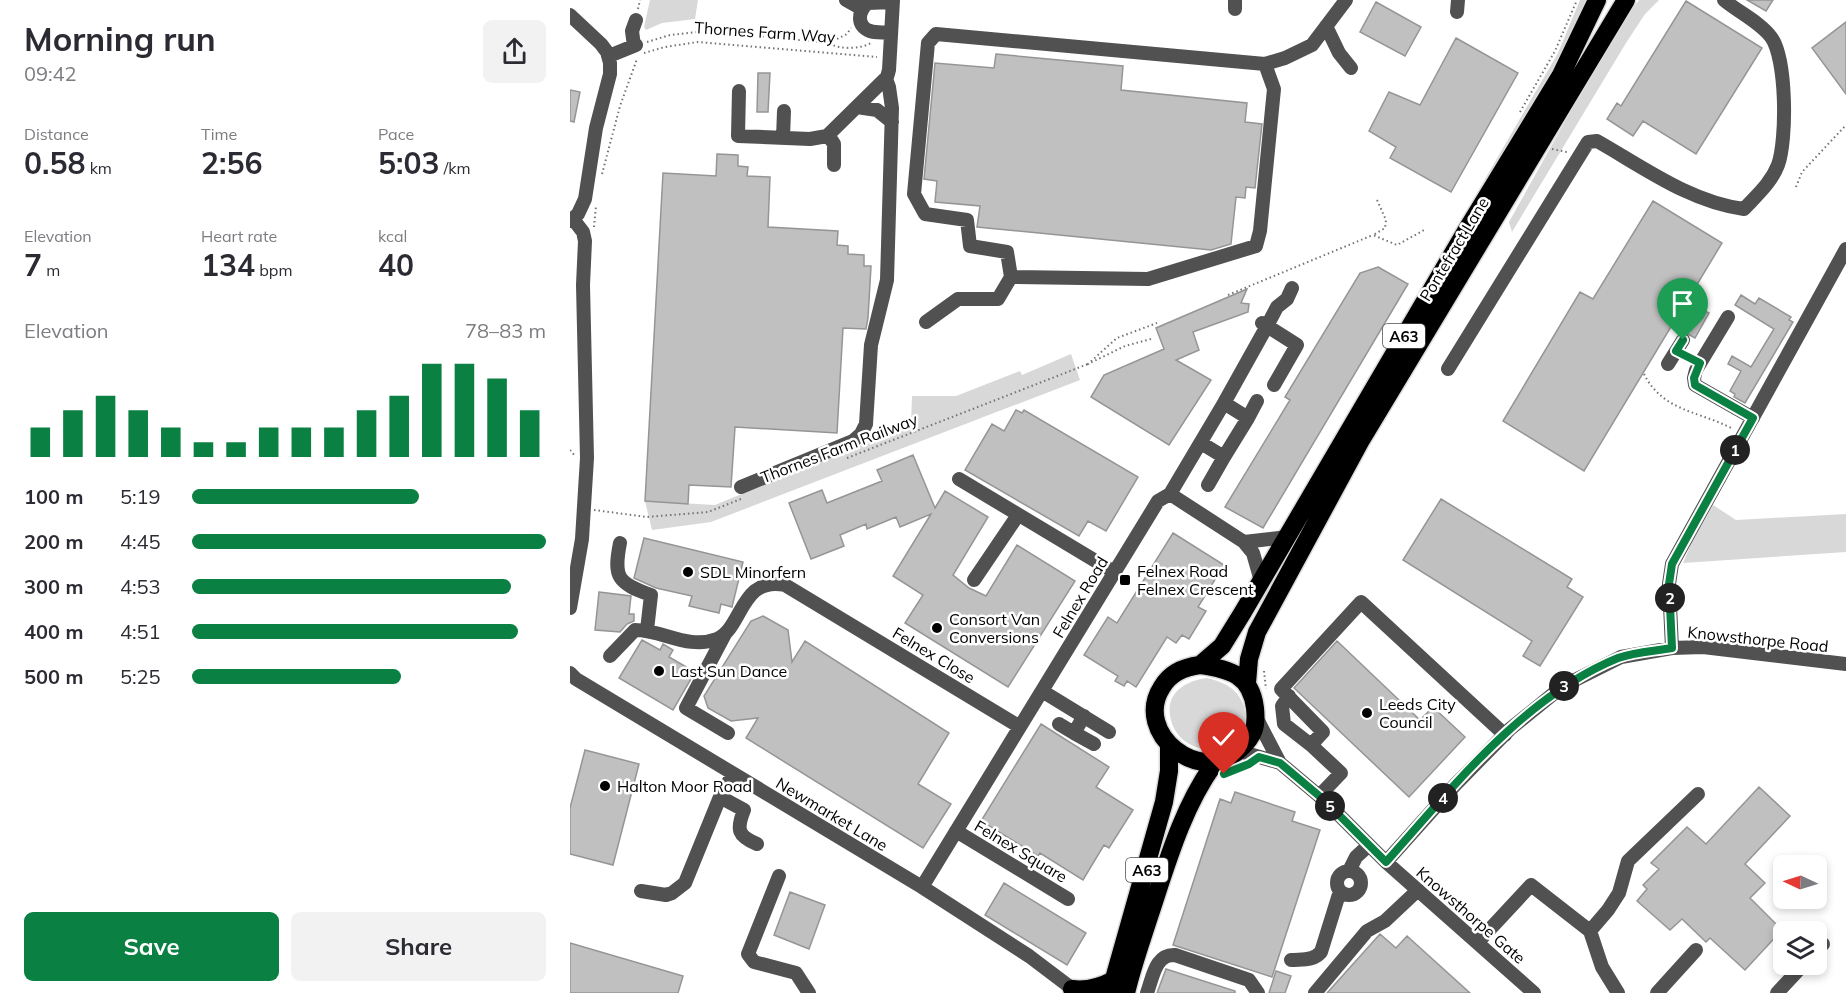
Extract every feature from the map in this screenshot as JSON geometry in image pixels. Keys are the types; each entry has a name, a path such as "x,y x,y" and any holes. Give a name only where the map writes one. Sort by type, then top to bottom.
{"highway":[{"name":"Pontefract Lane","path":"1200,665 1222,646 1469,226 1561,75 1597,0"},
{"name":"Pontefract Lane","path":"1247,683 1249,659 1257,632 1361,440 1626,0"},
{"path":"1200,665 1226,670 1247,683"},
{"name":"A63","path":"1117,989 1164,802 1169,771 1168,744 1156,722 1154,707 1166,681 1177,672 1200,665"},
{"name":"A63","path":"1247,683 1253,695 1256,717"},
{"path":"1168,744 1180,754 1214,764 1228,759 1254,735 1256,717"},
{"name":"A63","path":"1117,989 1185,819 1202,781 1214,764"},
{"path":"1075,991 1099,987 1117,989"}],"street":[{"path":"846,0 861,12"},
{"path":"926,322 958,300 998,299 1011,277 1007,252 970,246 967,220 925,214 914,194 928,43 936,34 1265,64 1285,58 1312,45 1346,0"},
{"path":"1448,369 1588,142 1597,141 1696,196 1722,206 1744,209 1772,177 1783,143 1784,120 1777,46 1770,35 1724,0"},
{"path":"740,91 738,136 819,139 828,135 886,79 890,58 886,32 892,1 868,3 861,12 862,25 866,29 886,32"},
{"path":"570,15 601,44 608,54 610,74 596,128 585,199 572,220 583,232 585,241 583,285 587,458 582,539 570,608"},
{"path":"608,54 636,49 632,31 636,20"},
{"path":"1326,26 1339,53 1351,68"},
{"path":"1011,277 1148,279 1256,246 1260,231 1274,89 1265,64"},
{"path":"740,493 853,441 861,434 866,424 871,345 887,280 892,122 891,97 886,79"},
{"path":"857,107 877,110 892,122"},
{"path":"783,138 784,111"},
{"path":"828,135 834,144 834,165"},
{"path":"1672,648 1669,584 1672,564 1846,249"},
{"name":"Felnex Road","path":"922,887 1158,501 1170,494 1224,403 1264,325 1277,307 1287,299 1292,288"},
{"path":"1264,325 1297,345 1274,386"},
{"path":"1726,326 1700,363 1694,378 1695,385 1753,418"},
{"path":"1668,364 1679,345 1700,363"},
{"path":"1208,485 1257,401"},
{"path":"1224,403 1248,417"},
{"path":"1201,443 1224,457"},
{"path":"959,479 1114,572"},
{"path":"1170,494 1244,542 1254,553 1261,580"},
{"path":"974,580 1018,515"},
{"path":"1244,542 1287,537"},
{"path":"620,543 616,566 619,578 624,584 651,595 648,630"},
{"name":"Felnex Close","path":"726,632 749,597 762,587 774,582 785,585 1020,727"},
{"path":"1311,745 1323,732 1281,689 1361,602 1505,735"},
{"path":"610,656 635,630 648,630 680,641 697,642 718,639 726,632"},
{"path":"726,632 686,708 728,733"},
{"name":"Knowsthorpe Road","path":"1386,862 1455,785 1505,735 1563,686 1621,657 1672,648 1703,647 1846,664"},
{"name":"Newmarket Lane","path":"570,673 576,679 922,887 1029,956 1075,991"},
{"path":"1042,691 1109,732"},
{"path":"1289,696 1282,706 1284,724 1341,773 1319,796"},
{"path":"1074,733 1084,716"},
{"name":"Knowsthorpe Gate","path":"1256,717 1280,763 1319,796 1386,862 1534,993"},
{"path":"1059,724 1094,744"},
{"name":"Knowsthorpe Gate","path":"1239,751 1280,763"},
{"path":"641,891 666,895 685,883 720,797 733,774"},
{"path":"1590,931 1619,893 1628,861 1698,794"},
{"path":"720,797 744,810 740,833 744,839 757,844"},
{"name":"Felnex Square","path":"956,831 1068,899"},
{"path":"1349,871 1359,877 1360,888 1351,895 1340,891 1336,884 1339,876 1349,871 1356,857 1370,845"},
{"path":"779,876 748,954 754,962 796,973 809,993"},
{"path":"1478,942 1531,885 1590,931 1602,968 1618,993"},
{"path":"1315,993 1367,931 1385,921 1418,890"},
{"path":"1291,960 1310,959 1317,957 1321,952 1340,891"},
{"path":"1657,993 1696,950"},
{"path":"1147,993 1160,960 1167,955 1175,955 1249,980 1258,993"},
{"path":"1777,993 1794,975"}],"path":[{"path":"1515,121 1555,51 1577,0"},
{"path":"829,43 847,34 861,12"},
{"name":"Thornes Farm Way","path":"658,38 670,34 707,31 829,43 834,46 865,47 886,32"},
{"name":"Thornes Farm Way","path":"636,49 698,42 890,58"},
{"path":"601,177 636,49"},
{"path":"1796,187 1802,172 1846,125"},
{"path":"1538,147 1581,154"},
{"path":"593,233 596,200"},
{"path":"1228,295 1385,228 1386,220 1377,200"},
{"path":"1373,235 1397,245 1426,229"},
{"name":"Thornes Farm Railway","path":"1088,364 1117,338 1157,322"},
{"name":"Thornes Farm Railway","path":"838,461 1088,364 1125,346 1151,339"},
{"path":"1644,374 1656,393 1671,403 1693,414 1718,420 1743,435"},
{"path":"591,510 646,517 708,512 740,493"},
{"path":"1263,663 1267,692"}],"shaded area":[{"path":"650,0 698,0 695,19 662,23 646,30 644,27"},
{"path":"1580,0 1587,0 1563,56 1475,203 1477,193 1558,53"},
{"path":"1639,0 1659,0 1645,14 1626,43 1512,232 1509,222 1612,37"},
{"path":"1071,354 1080,380 711,522 652,530 645,501 715,505 911,424 912,396 956,396 1020,371 1022,375"},
{"path":"1713,505 1736,520 1846,514 1846,552 1683,563"},
{"path":"1207,678 1229,686 1237,694 1243,704 1246,721 1241,734 1231,743 1218,748 1204,749 1190,744 1178,735 1171,720 1170,703 1178,690 1191,682"}],"building":[{"path":"1747,0 1773,0 1766,11"},
{"path":"1686,1 1762,48 1696,154 1643,121 1633,136 1607,119 1617,103 1621,106"},
{"path":"1376,2 1421,27 1405,56 1360,32"},
{"path":"1846,22 1846,94 1812,48"},
{"path":"1456,38 1518,73 1451,192 1390,158 1396,147 1369,131 1389,92 1420,105"},
{"path":"996,54 1123,66 1121,90 1247,103 1245,122 1262,124 1255,188 1246,187 1245,198 1236,197 1231,244 1211,250 977,227 980,206 935,202 937,181 924,179 935,63 994,68"},
{"path":"758,73 770,73 768,112 757,112"},
{"path":"570,90 580,92 574,122 570,121"},
{"path":"717,154 738,155 738,166 748,167 747,176 770,177 768,227 838,231 837,245 848,246 848,254 864,255 864,266 871,266 866,329 843,328 837,433 735,427 731,487 689,485 688,504 645,501 663,173 716,176"},
{"path":"1653,201 1722,243 1687,301 1709,313 1695,338 1672,325 1584,471 1503,421 1580,292 1593,299"},
{"path":"1378,267 1408,284 1263,528 1225,507 1290,400 1285,397 1360,273"},
{"path":"1247,289 1241,303 1249,304 1248,312 1193,332 1199,350 1176,360 1211,380 1169,445 1091,397 1104,375 1164,349 1156,328"},
{"path":"1741,295 1755,304 1759,298 1791,317 1789,320 1793,322 1745,403 1734,397 1735,394 1730,391 1741,371 1728,364 1732,356 1751,367 1774,329 1735,305"},
{"path":"1016,410 1022,413 1024,410 1138,477 1106,531 1088,521 1079,536 965,470 992,424 1004,431"},
{"path":"913,455 935,508 945,491 988,517 953,575 969,588 986,596 1017,545 1075,581 1008,687 905,623 923,595 893,576 931,514 900,527 896,517 867,529 866,524 840,535 844,546 811,559 789,503 822,490 827,503 882,481 877,470"},
{"path":"1441,499 1572,579 1567,587 1583,597 1540,666 1523,656 1532,641 1403,560"},
{"path":"1173,533 1224,565 1198,607 1206,611 1189,639 1182,635 1176,643 1167,637 1136,687 1127,681 1124,686 1115,681 1118,676 1084,655 1108,617 1117,623"},
{"name":"SDL Minorfern","path":"644,538 743,562 732,607 721,604 719,613 689,606 692,596 656,588 634,578"},
{"path":"599,592 631,596 629,614 634,614 634,621 627,624 620,632 595,630"},
{"path":"763,616 788,630 792,662 805,641 949,733 918,784 951,804 923,848 746,738 758,718 731,721 708,708 704,696 751,621"},
{"path":"642,640 660,650 663,644 673,650 669,657 695,672 673,710 619,678"},
{"name":"Leeds City Council","path":"1337,641 1420,720 1433,707 1465,737 1409,797 1294,688"},
{"path":"1041,724 1109,767 1096,787 1133,810 1109,848 1104,845 1083,880 1040,853 1038,856 981,821"},
{"name":"Halton Moor Road","path":"585,750 639,764 613,865 570,854 570,808"},
{"path":"1759,787 1790,816 1745,864 1765,883 1750,898 1773,921 1773,940 1745,970 1710,938 1706,942 1682,919 1670,930 1637,901 1647,889 1643,885 1659,869 1651,863 1687,827 1706,844"},
{"path":"1235,792 1295,812 1292,821 1320,830 1272,977 1173,945 1220,799 1231,803"},
{"path":"1004,883 1086,933 1067,965 985,915"},
{"path":"790,892 825,905 809,949 774,935"},
{"path":"1380,934 1396,948 1407,936 1470,993 1327,993"},
{"path":"570,943 683,976 678,993 570,993"},
{"path":"1166,969 1235,991 1235,993 1157,993"},
{"path":"1276,971 1291,976 1285,993 1269,993"}],"place":[{"name":"SDL Minorfern","path":"688,572"},
{"name":"Felnex Road Felnex Crescent","path":"1125,580"},
{"name":"Consort Van Conversions","path":"937,628"},
{"name":"Last Sun Dance","path":"659,671"},
{"name":"Leeds City Council","path":"1367,713"},
{"name":"Halton Moor Road","path":"605,786"}],"route":[{"path":"1224,774 1249,764 1259,757 1280,763 1324,800 1386,862 1455,785 1510,729 1563,686 1621,657 1672,648 1669,584 1672,564 1753,418 1695,385 1694,378 1700,363 1676,351 1683,340"}]}
